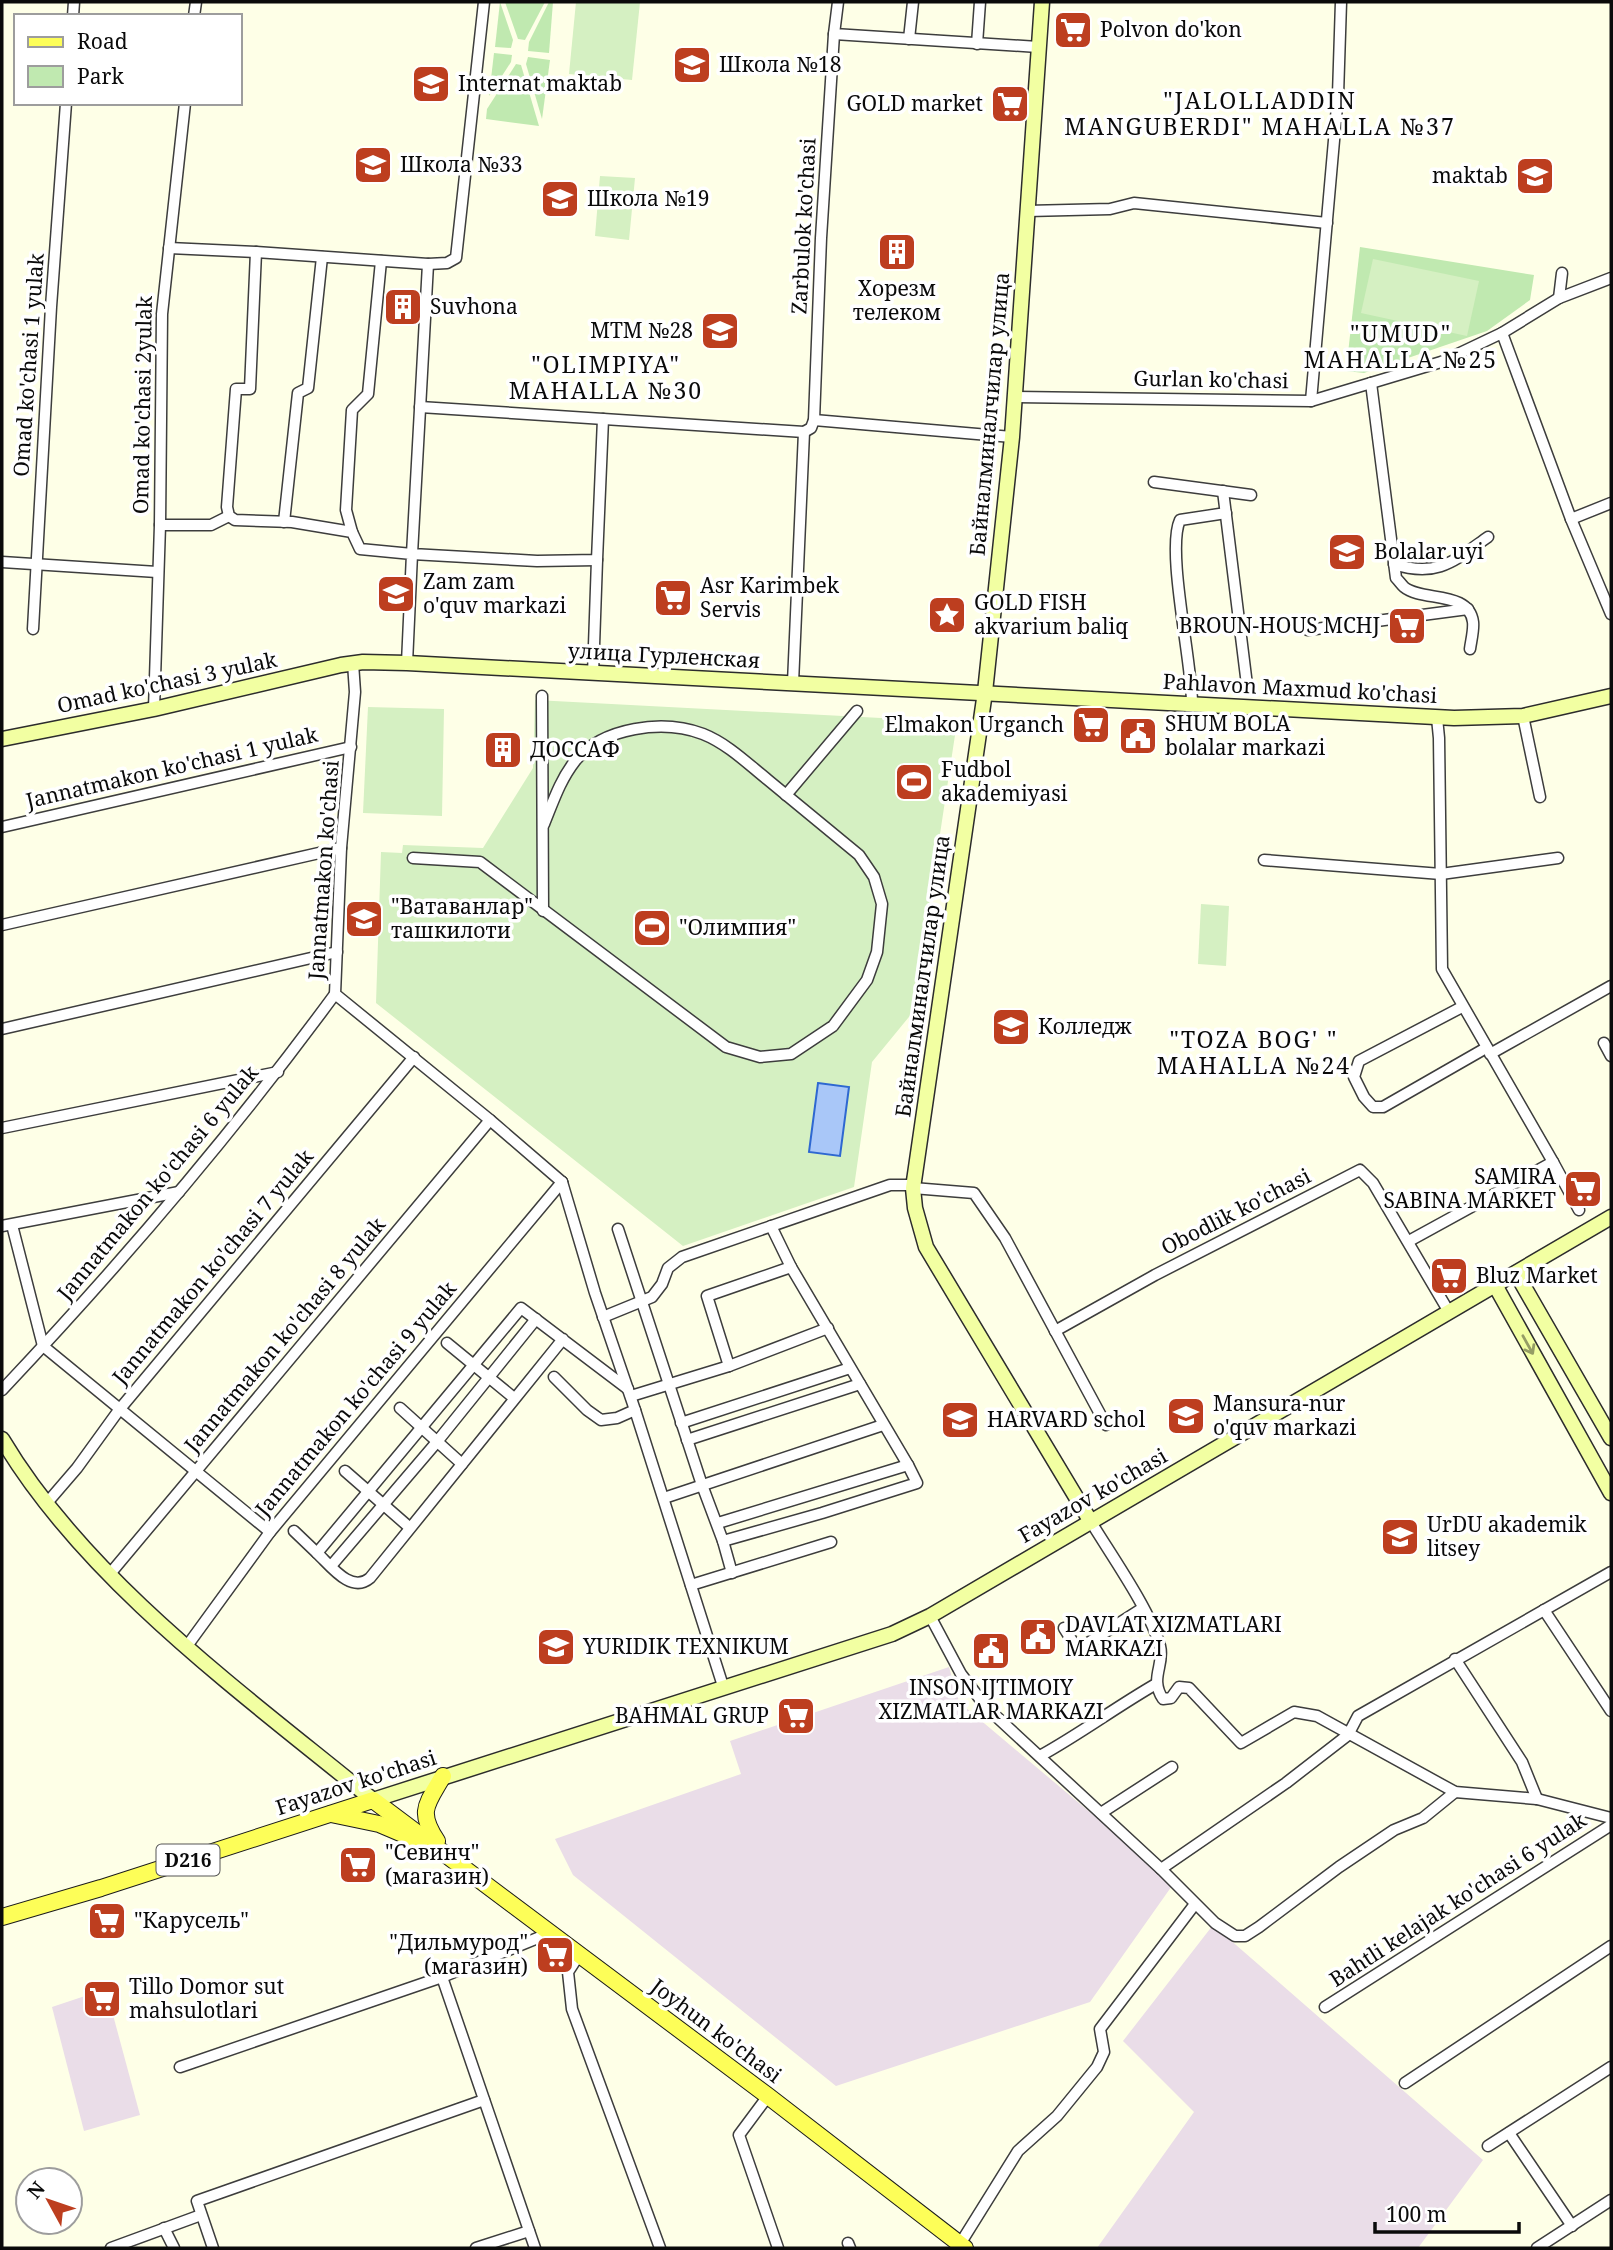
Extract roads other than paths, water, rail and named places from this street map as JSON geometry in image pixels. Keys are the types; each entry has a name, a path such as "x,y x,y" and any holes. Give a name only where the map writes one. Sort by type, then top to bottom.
{"main road":[{"path":"441,1849 425,1823 427,1804 443,1776"},
{"name":"Fayazov ko'chasi","path":"2,1917 112,1885 373,1800"},
{"path":"373,1800 441,1849"},
{"path":"330,1813 379,1824 441,1849"},
{"name":"Joyhun ko'chasi","path":"441,1849 962,2246"}],"street":[{"path":"169,248 428,264 447,263 456,257 484,2"},
{"name":"Zarbulok ko'chasi","path":"814,420 821,238 838,2"},
{"path":"909,39 913,2"},
{"path":"978,44 980,2"},
{"name":"Байналминалчилар улица","path":"1042,2 1012,437 985,692 914,1186 915,1208 926,1247 1143,1608 1161,1648 1156,1684"},
{"name":"Gurlan ko'chasi","path":"1015,397 1311,401 1338,95 1341,2"},
{"path":"834,34 1038,47"},
{"name":"Omad ko'chasi 1 yulak","path":"33,629 66,105"},
{"name":"Omad ko'chasi 2yulak","path":"154,709 160,525 162,314 185,105"},
{"path":"1027,211 1110,209 1134,203 1326,223"},
{"path":"256,252 250,389 236,389 227,507 229,516 235,520 284,522 352,531"},
{"path":"284,522 298,393 308,388 323,257"},
{"path":"381,261 368,394 352,410 346,510 360,549 537,561 597,559"},
{"path":"407,663 428,264"},
{"path":"1559,298 1562,273"},
{"path":"1311,401 1441,362 1502,333 1559,298 1611,278"},
{"path":"1502,333 1571,519 1611,614"},
{"path":"1371,383 1396,578 1405,588 1451,599 1468,609 1473,621 1471,649"},
{"path":"420,407 804,432 811,428 814,420 1012,437"},
{"path":"593,674 603,419"},
{"path":"793,683 804,432"},
{"path":"1154,482 1251,495"},
{"path":"1223,491 1247,685"},
{"path":"1571,519 1611,503"},
{"path":"1192,703 1176,529 1180,520 1226,513"},
{"path":"160,525 211,525 229,516"},
{"path":"1394,564 1408,569 1437,569 1449,564 1488,537"},
{"path":"2,562 158,572"},
{"path":"1308,630 1468,609"},
{"name":"улица Гурленская","path":"347,664 407,663 985,692"},
{"name":"Omad ko'chasi 3 yulak","path":"2,739 154,709 347,664"},
{"name":"Jannatmakon ko'chasi","path":"347,664 355,692 341,848 335,994 491,1120 562,1182"},
{"name":"Pahlavon Maxmud ko'chasi","path":"985,692 1100,701 1192,703 1437,718 1523,716 1611,696"},
{"path":"542,696 542,911"},
{"path":"786,795 858,711"},
{"path":"1523,716 1539,797"},
{"path":"1437,718 1442,970 1579,1210"},
{"path":"413,858 480,862 726,1047 760,1057 791,1054 832,1026 867,980 877,951 882,904 874,877 859,855 730,749 702,734 666,726 635,727 602,741 576,760 559,785 544,824"},
{"name":"Jannatmakon ko'chasi 1 yulak","path":"2,827 351,747"},
{"path":"2,926 341,848"},
{"path":"1264,860 1441,874 1558,858"},
{"path":"2,1029 337,952"},
{"path":"1462,1007 1359,1061 1354,1077 1364,1097 1373,1107 1383,1107 1611,986"},
{"name":"Jannatmakon ko'chasi 6 yulak","path":"2,1390 179,1192 278,1072 335,994"},
{"path":"1604,1043 1611,1056"},
{"name":"Jannatmakon ko'chasi 7 yulak","path":"46,1504 77,1468 119,1410 414,1057"},
{"path":"2,1128 278,1072"},
{"name":"Jannatmakon ko'chasi 8 yulak","path":"109,1575 491,1120"},
{"path":"1409,1241 1553,1162"},
{"name":"Obodlik ko'chasi","path":"1055,1331 1155,1275 1360,1170 1373,1183 1449,1312"},
{"path":"562,1182 723,1686"},
{"name":"Jannatmakon ko'chasi 9 yulak","path":"187,1646 270,1532 562,1182"},
{"path":"603,1317 652,1297 662,1284 668,1268 682,1257 890,1185 974,1193 1005,1238 1106,1425"},
{"path":"179,1192 7,1225 43,1346 270,1532"},
{"name":"Fayazov ko'chasi","path":"373,1800 892,1634 930,1616 1611,1217"},
{"path":"723,1541 917,1483 791,1266 771,1226"},
{"path":"618,1229 702,1485 718,1523 732,1573"},
{"path":"729,1366 707,1296 791,1266"},
{"path":"1516,1273 1611,1438"},
{"path":"1495,1285 1611,1493"},
{"path":"317,1553 521,1308 629,1393"},
{"path":"331,1566 436,1443 536,1319"},
{"path":"629,1393 668,1385 729,1366 828,1328"},
{"path":"293,1531 348,1580 356,1584 363,1583 370,1578 563,1339"},
{"path":"447,1343 514,1398"},
{"path":"681,1423 850,1368"},
{"path":"554,1377 601,1420 617,1418 635,1410"},
{"path":"687,1440 860,1384"},
{"path":"400,1408 462,1464"},
{"path":"664,1498 883,1425"},
{"path":"2,1440 46,1504 109,1575 187,1646 373,1800"},
{"path":"718,1523 908,1465"},
{"path":"345,1471 409,1527"},
{"path":"691,1585 831,1542"},
{"path":"1161,1869 1264,1800 1348,1735 1358,1716 1611,1572"},
{"path":"1064,1628 1076,1647 1085,1645 1143,1608"},
{"path":"1544,1610 1611,1711"},
{"path":"930,1616 961,1674 986,1707 1161,1869 1214,1923 1234,1936 1245,1936 1259,1927 1394,1830 1423,1818 1455,1791"},
{"path":"1455,1659 1522,1762 1537,1799"},
{"path":"1040,1756 1081,1734 1100,1718 1156,1684 1163,1699 1171,1698 1179,1687 1189,1688 1241,1743 1294,1712 1317,1716 1455,1791 1537,1799 1611,1818"},
{"path":"1101,1813 1172,1767"},
{"name":"Bahtli kelajak ko'chasi 6 yulak","path":"1325,2007 1611,1825"},
{"path":"962,2246 1018,2151 1057,2116 1097,2067 1104,2052 1100,2029 1195,1904"},
{"path":"180,2067 442,1977 550,1933"},
{"path":"1405,2083 1611,1946"},
{"path":"579,1955 568,1972 572,2009 660,2248"},
{"path":"442,1977 535,2248"},
{"path":"1488,2146 1611,2067"},
{"path":"768,2096 739,2135 778,2248"},
{"path":"213,2248 197,2201 484,2100"},
{"path":"1509,2133 1572,2226"},
{"path":"1537,2248 1611,2200"},
{"path":"111,2248 201,2215"},
{"path":"164,2228 174,2248"},
{"path":"476,2248 529,2231"}],"water":[{"path":"818,1083 849,1087 840,1156 809,1152"}],"place":[{"name":"Polvon do'kon","path":"1073,30"},
{"name":"Школа №18","path":"692,65"},
{"name":"Internat maktab","path":"431,84"},
{"name":"GOLD market","path":"1010,104"},
{"name":"Школа №33","path":"373,165"},
{"name":"maktab","path":"1535,176"},
{"name":"Школа №19","path":"560,199"},
{"name":"Хорезм телеком","path":"897,252"},
{"name":"Suvhona","path":"403,307"},
{"name":"MTM №28","path":"720,331"},
{"name":"Bolalar uyi","path":"1347,552"},
{"name":"Zam zam o'quv markazi","path":"396,594"},
{"name":"Asr Karimbek Servis","path":"673,598"},
{"name":"GOLD FISH akvarium baliq","path":"947,615"},
{"name":"BROUN-HOUS MCHJ","path":"1407,626"},
{"name":"Elmakon Urganch","path":"1091,725"},
{"name":"SHUM BOLA bolalar markazi","path":"1138,736"},
{"name":"ДОССАФ","path":"503,750"},
{"name":"Fudbol akademiyasi","path":"914,782"},
{"name":"\"Ватаванлар\" ташкилоти","path":"364,919"},
{"name":"\"Олимпия\"","path":"652,928"},
{"name":"Колледж","path":"1011,1027"},
{"name":"SAMIRA SABINA MARKET","path":"1583,1189"},
{"name":"Bluz Market","path":"1449,1276"},
{"name":"Mansura-nur o'quv markazi","path":"1186,1416"},
{"name":"HARVARD schol","path":"960,1420"},
{"name":"UrDU akademik litsey","path":"1400,1537"},
{"name":"DAVLAT XIZMATLARI MARKAZI","path":"1038,1637"},
{"name":"YURIDIK TEXNIKUM","path":"556,1647"},
{"name":"INSON IJTIMOIY XIZMATLAR MARKAZI","path":"991,1651"},
{"name":"BAHMAL GRUP","path":"796,1716"},
{"name":"\"Севинч\" (магазин)","path":"358,1865"},
{"name":"\"Карусель\"","path":"107,1921"},
{"name":"\"Дильмурод\" (магазин)","path":"555,1955"},
{"name":"Tillo Domor sut mahsulotlari","path":"102,1999"}],"district":[{"name":"\"JALOLLADDIN MANGUBERDI\" MAHALLA №37","path":"1260,114"},
{"name":"\"UMUD\" MAHALLA №25","path":"1401,347"},
{"name":"\"OLIMPIYA\" MAHALLA №30","path":"606,378"},
{"name":"\"TOZA BOG' \" MAHALLA №24","path":"1254,1053"}]}
